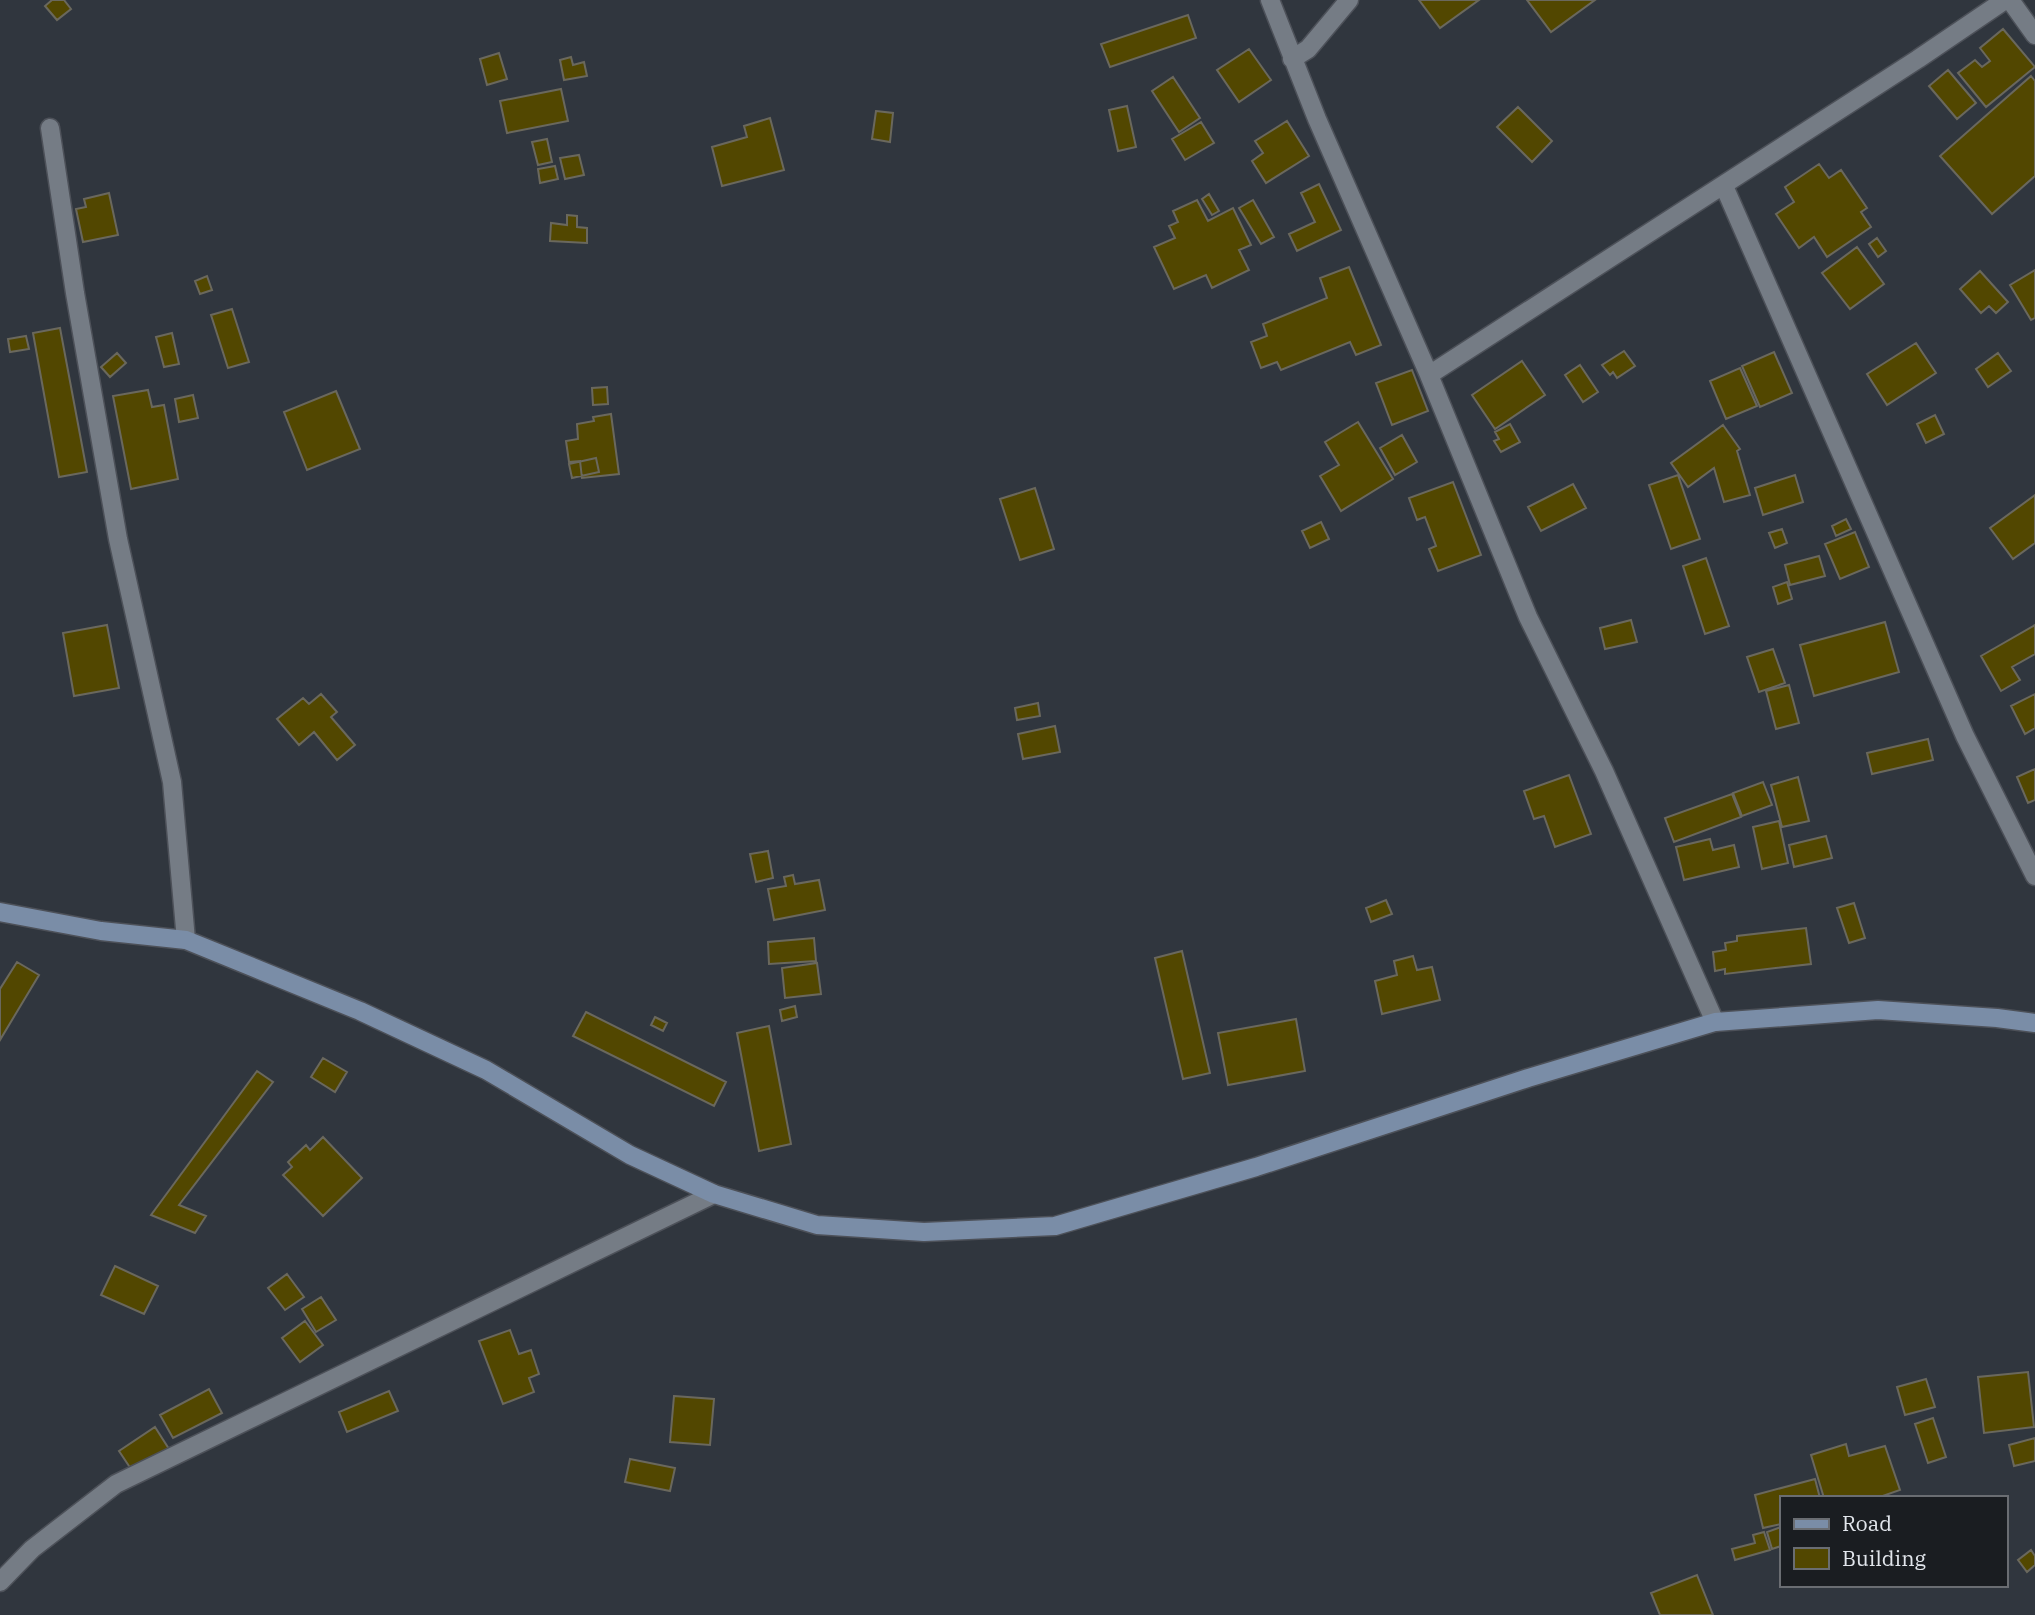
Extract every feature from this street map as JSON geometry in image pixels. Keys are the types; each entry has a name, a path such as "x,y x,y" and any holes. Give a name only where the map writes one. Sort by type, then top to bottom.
{"street":[{"path":"1270,0 1292,59 1429,375 1528,617 1604,771 1715,1021"},
{"path":"1292,59 1308,48 1349,0"},
{"path":"1429,375 2007,0 2035,35"},
{"path":"50,128 75,293 118,539 172,782 186,940"},
{"path":"1724,186 1965,736 2035,876"},
{"path":"0,912 101,931 186,940 360,1011 486,1070 630,1154 714,1194 817,1225 924,1232 1055,1226 1256,1167 1528,1077 1715,1021 1878,1010 1997,1017 2035,1023"},
{"path":"0,1582 32,1549 116,1484 714,1194"}],"building":[{"path":"52,0 64,0 71,9 57,20 45,6"},
{"path":"1419,0 1479,0 1440,28"},
{"path":"1527,0 1595,0 1551,32"},
{"path":"1188,15 1196,38 1110,67 1101,44"},
{"path":"2003,29 2035,67 1986,107 1958,73 1975,60 1982,67 1990,61 1980,48"},
{"path":"1249,49 1271,80 1239,102 1217,70"},
{"path":"499,53 507,79 487,85 480,59"},
{"path":"571,57 573,65 584,62 587,76 564,80 560,60"},
{"path":"1948,70 1976,103 1957,119 1929,86"},
{"path":"2031,76 2035,81 2035,176 1992,214 1940,156"},
{"path":"1173,77 1200,118 1179,132 1152,91"},
{"path":"561,89 568,121 507,133 500,101"},
{"path":"1127,106 1136,147 1118,151 1109,110"},
{"path":"1518,107 1552,141 1532,162 1497,127"},
{"path":"876,111 893,113 890,142 872,139"},
{"path":"770,118 784,170 722,186 712,147 747,137 744,126"},
{"path":"1287,121 1309,156 1266,183 1252,161 1263,153 1255,141"},
{"path":"1201,122 1214,143 1185,160 1172,139"},
{"path":"547,139 552,162 538,165 532,142"},
{"path":"579,155 584,175 565,179 560,158"},
{"path":"1819,164 1829,178 1841,170 1867,208 1861,212 1871,227 1827,257 1814,237 1799,248 1776,214 1794,202 1785,187"},
{"path":"555,166 558,179 540,183 538,169"},
{"path":"1319,184 1341,230 1297,251 1289,234 1315,222 1301,193"},
{"path":"109,193 118,235 83,242 76,209 86,207 84,199"},
{"path":"1209,194 1219,211 1212,215 1202,199"},
{"path":"1197,200 1208,221 1233,208 1251,245 1239,250 1249,270 1212,288 1206,275 1174,289 1154,247 1175,238 1169,226 1178,222 1173,211"},
{"path":"1253,200 1274,237 1261,244 1239,208"},
{"path":"567,215 577,216 577,227 587,228 587,243 550,241 551,223 567,225"},
{"path":"1877,238 1886,251 1878,257 1869,244"},
{"path":"1857,247 1884,284 1850,309 1822,273"},
{"path":"1349,267 1381,345 1356,355 1350,342 1281,370 1277,362 1261,368 1251,342 1267,336 1263,324 1327,298 1320,278"},
{"path":"2035,270 2035,318 2031,320 2010,285"},
{"path":"1980,271 2008,302 1996,313 1989,306 1981,313 1960,289"},
{"path":"207,276 212,290 200,294 195,281"},
{"path":"232,309 249,362 228,368 211,315"},
{"path":"60,328 87,472 59,477 33,333"},
{"path":"172,333 179,364 164,367 156,337"},
{"path":"26,336 29,349 10,352 8,339"},
{"path":"1916,343 1936,373 1887,405 1867,374"},
{"path":"1624,351 1635,366 1617,378 1613,372 1610,375 1602,365"},
{"path":"1774,352 1792,393 1760,407 1742,366"},
{"path":"117,353 126,363 110,377 101,367"},
{"path":"1998,353 2011,371 1988,387 1976,369"},
{"path":"1522,361 1545,395 1495,429 1472,395"},
{"path":"1580,365 1598,392 1583,402 1565,375"},
{"path":"1740,368 1757,406 1726,419 1710,381"},
{"path":"1412,370 1428,411 1392,425 1376,383"},
{"path":"607,387 608,404 593,405 592,388"},
{"path":"148,390 152,407 164,405 178,479 131,489 113,396"},
{"path":"336,391 360,449 307,470 284,412"},
{"path":"193,395 198,418 179,422 175,399"},
{"path":"611,414 619,474 582,478 580,461 569,462 566,441 578,439 577,424 594,421 593,417"},
{"path":"1935,415 1944,434 1926,443 1917,424"},
{"path":"1358,422 1393,479 1341,511 1320,476 1339,465 1325,442"},
{"path":"1510,424 1520,442 1501,452 1494,441 1499,439 1495,432"},
{"path":"1723,425 1740,449 1737,451 1750,495 1724,502 1714,468 1688,487 1671,463"},
{"path":"1402,435 1417,462 1395,475 1380,448"},
{"path":"596,458 599,472 572,478 569,464"},
{"path":"1678,475 1700,539 1671,549 1649,485"},
{"path":"1795,475 1803,502 1763,515 1755,488"},
{"path":"1453,482 1481,555 1438,571 1429,549 1436,546 1425,517 1417,520 1409,498"},
{"path":"1573,484 1586,508 1541,531 1528,507"},
{"path":"1035,488 1054,549 1020,560 1000,499"},
{"path":"2035,495 2035,543 2013,559 1990,528"},
{"path":"1846,519 1851,529 1836,536 1832,526"},
{"path":"1321,522 1329,539 1310,548 1302,531"},
{"path":"1782,529 1787,543 1775,548 1769,533"},
{"path":"1855,532 1869,567 1840,579 1825,544"},
{"path":"1819,556 1825,576 1790,585 1785,565"},
{"path":"1706,558 1729,626 1705,634 1683,566"},
{"path":"1787,582 1792,599 1778,604 1773,587"},
{"path":"1631,620 1637,642 1605,649 1600,628"},
{"path":"1885,622 1899,672 1814,696 1800,645"},
{"path":"107,625 119,688 74,696 63,633"},
{"path":"2035,625 2035,654 2012,667 2020,680 2001,691 1981,656"},
{"path":"1773,649 1785,683 1759,692 1747,657"},
{"path":"1789,685 1799,723 1776,729 1766,691"},
{"path":"321,694 337,712 331,717 355,745 337,760 314,732 299,745 277,719 303,698 309,704"},
{"path":"2035,694 2035,728 2025,734 2011,706"},
{"path":"1038,703 1040,716 1017,720 1015,708"},
{"path":"1055,726 1060,752 1023,759 1018,734"},
{"path":"1928,739 1933,760 1872,774 1867,753"},
{"path":"2035,769 2035,800 2028,803 2017,777"},
{"path":"1569,775 1591,834 1555,847 1544,816 1534,819 1524,791"},
{"path":"1798,777 1809,821 1782,827 1771,785"},
{"path":"1763,782 1772,805 1742,816 1733,793"},
{"path":"1732,794 1741,817 1674,842 1665,818"},
{"path":"1779,821 1788,863 1762,869 1753,827"},
{"path":"1826,836 1832,858 1794,867 1789,845"},
{"path":"1710,839 1713,850 1734,845 1739,867 1684,880 1676,847"},
{"path":"768,851 773,878 756,882 750,854"},
{"path":"793,875 795,884 819,880 825,910 774,920 768,889 786,886 784,877"},
{"path":"1386,900 1392,914 1371,922 1366,908"},
{"path":"1854,903 1865,938 1849,943 1837,908"},
{"path":"1806,928 1811,964 1725,974 1725,969 1715,971 1713,952 1726,950 1725,943 1737,941 1737,936"},
{"path":"814,938 816,961 769,964 768,942"},
{"path":"1182,951 1210,1073 1183,1079 1155,958"},
{"path":"1413,956 1417,970 1432,967 1440,1000 1382,1014 1375,981 1397,975 1394,961"},
{"path":"17,962 39,975 0,1040 0,989"},
{"path":"817,963 821,994 785,998 782,968"},
{"path":"795,1006 797,1017 782,1021 780,1010"},
{"path":"586,1012 726,1082 714,1106 573,1036"},
{"path":"655,1017 667,1023 663,1031 651,1025"},
{"path":"1296,1019 1305,1071 1228,1085 1218,1033"},
{"path":"769,1026 791,1144 759,1151 737,1033"},
{"path":"323,1058 347,1072 335,1092 311,1077"},
{"path":"257,1071 273,1082 179,1205 206,1216 195,1233 151,1215"},
{"path":"323,1137 362,1178 323,1216 283,1175 292,1167 288,1162 306,1145 310,1150"},
{"path":"115,1266 158,1286 144,1314 101,1295"},
{"path":"287,1274 304,1297 285,1310 268,1288"},
{"path":"321,1297 336,1320 316,1332 302,1309"},
{"path":"305,1321 323,1345 300,1362 282,1338"},
{"path":"510,1330 519,1354 531,1350 539,1374 529,1378 534,1392 503,1404 479,1341"},
{"path":"2028,1372 2034,1427 1984,1433 1978,1377"},
{"path":"1926,1379 1935,1407 1905,1415 1897,1387"},
{"path":"209,1389 222,1413 173,1438 160,1415"},
{"path":"389,1391 398,1411 347,1432 339,1412"},
{"path":"674,1396 714,1399 710,1445 670,1442"},
{"path":"1933,1418 1946,1457 1928,1463 1915,1424"},
{"path":"155,1427 169,1449 133,1472 119,1451"},
{"path":"2035,1438 2035,1461 2014,1466 2009,1445"},
{"path":"1846,1444 1849,1456 1885,1446 1900,1490 1883,1496 1823,1496 1811,1455"},
{"path":"630,1459 675,1468 670,1491 625,1482"},
{"path":"1815,1479 1819,1496 1780,1496 1780,1524 1763,1528 1755,1495"},
{"path":"1780,1527 1780,1546 1772,1549 1767,1532"},
{"path":"1764,1532 1770,1550 1735,1560 1732,1549 1755,1543 1753,1535"},
{"path":"2031,1550 2035,1556 2035,1565 2027,1572 2018,1560"},
{"path":"1697,1575 1713,1615 1660,1615 1651,1593"}]}
